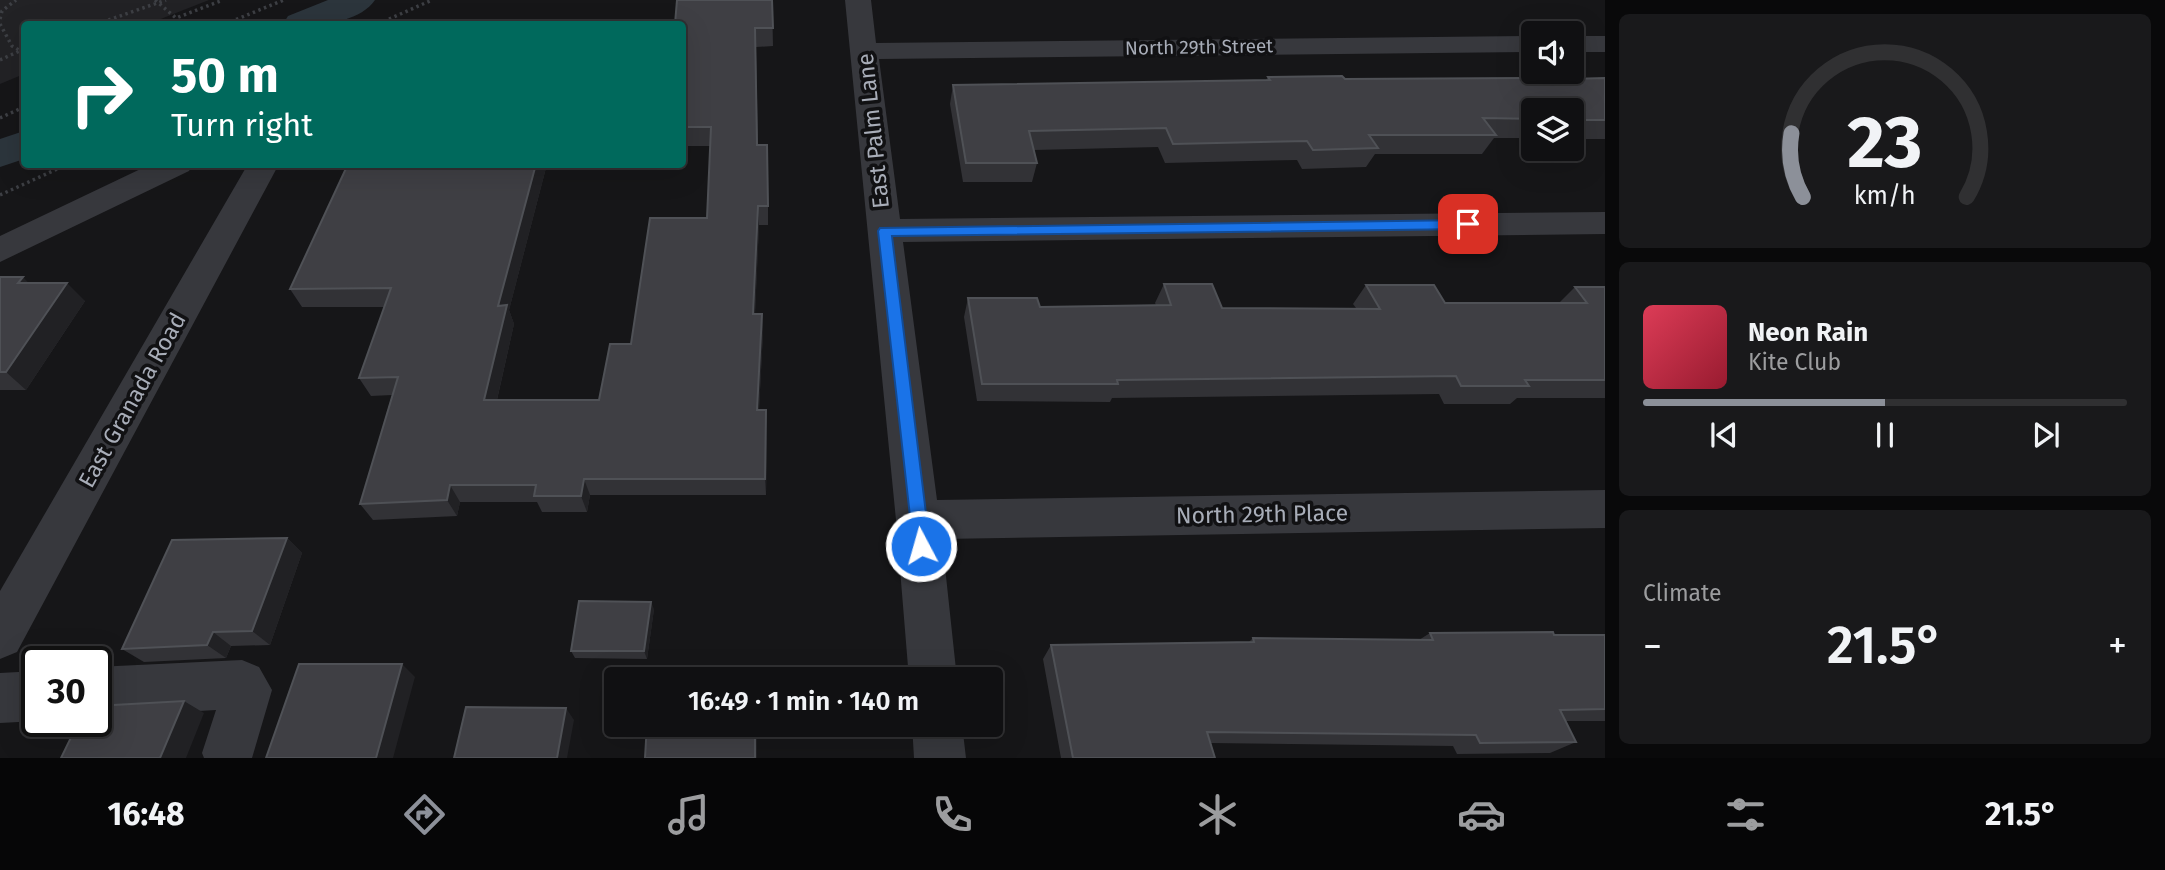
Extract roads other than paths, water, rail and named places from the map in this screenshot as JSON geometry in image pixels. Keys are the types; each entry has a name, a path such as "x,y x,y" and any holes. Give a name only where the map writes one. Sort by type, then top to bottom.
{"street":[{"name":"East Palm Lane","path":"858,0 918,520 932,667"},
{"name":"North 29th Street","path":"864,51 1521,44"},
{"path":"1584,44 1605,44"},
{"path":"0,250 170,168"},
{"name":"East Granada Road","path":"0,636 262,168"},
{"path":"885,231 1605,223"},
{"name":"North 29th Place","path":"918,520 1605,509"},
{"path":"112,691 242,684 247,691 228,753"},
{"path":"0,698 21,697"},
{"path":"938,737 940,758"}],"waterway":[{"path":"308,21 358,0"},
{"path":"0,154 21,145"}]}
